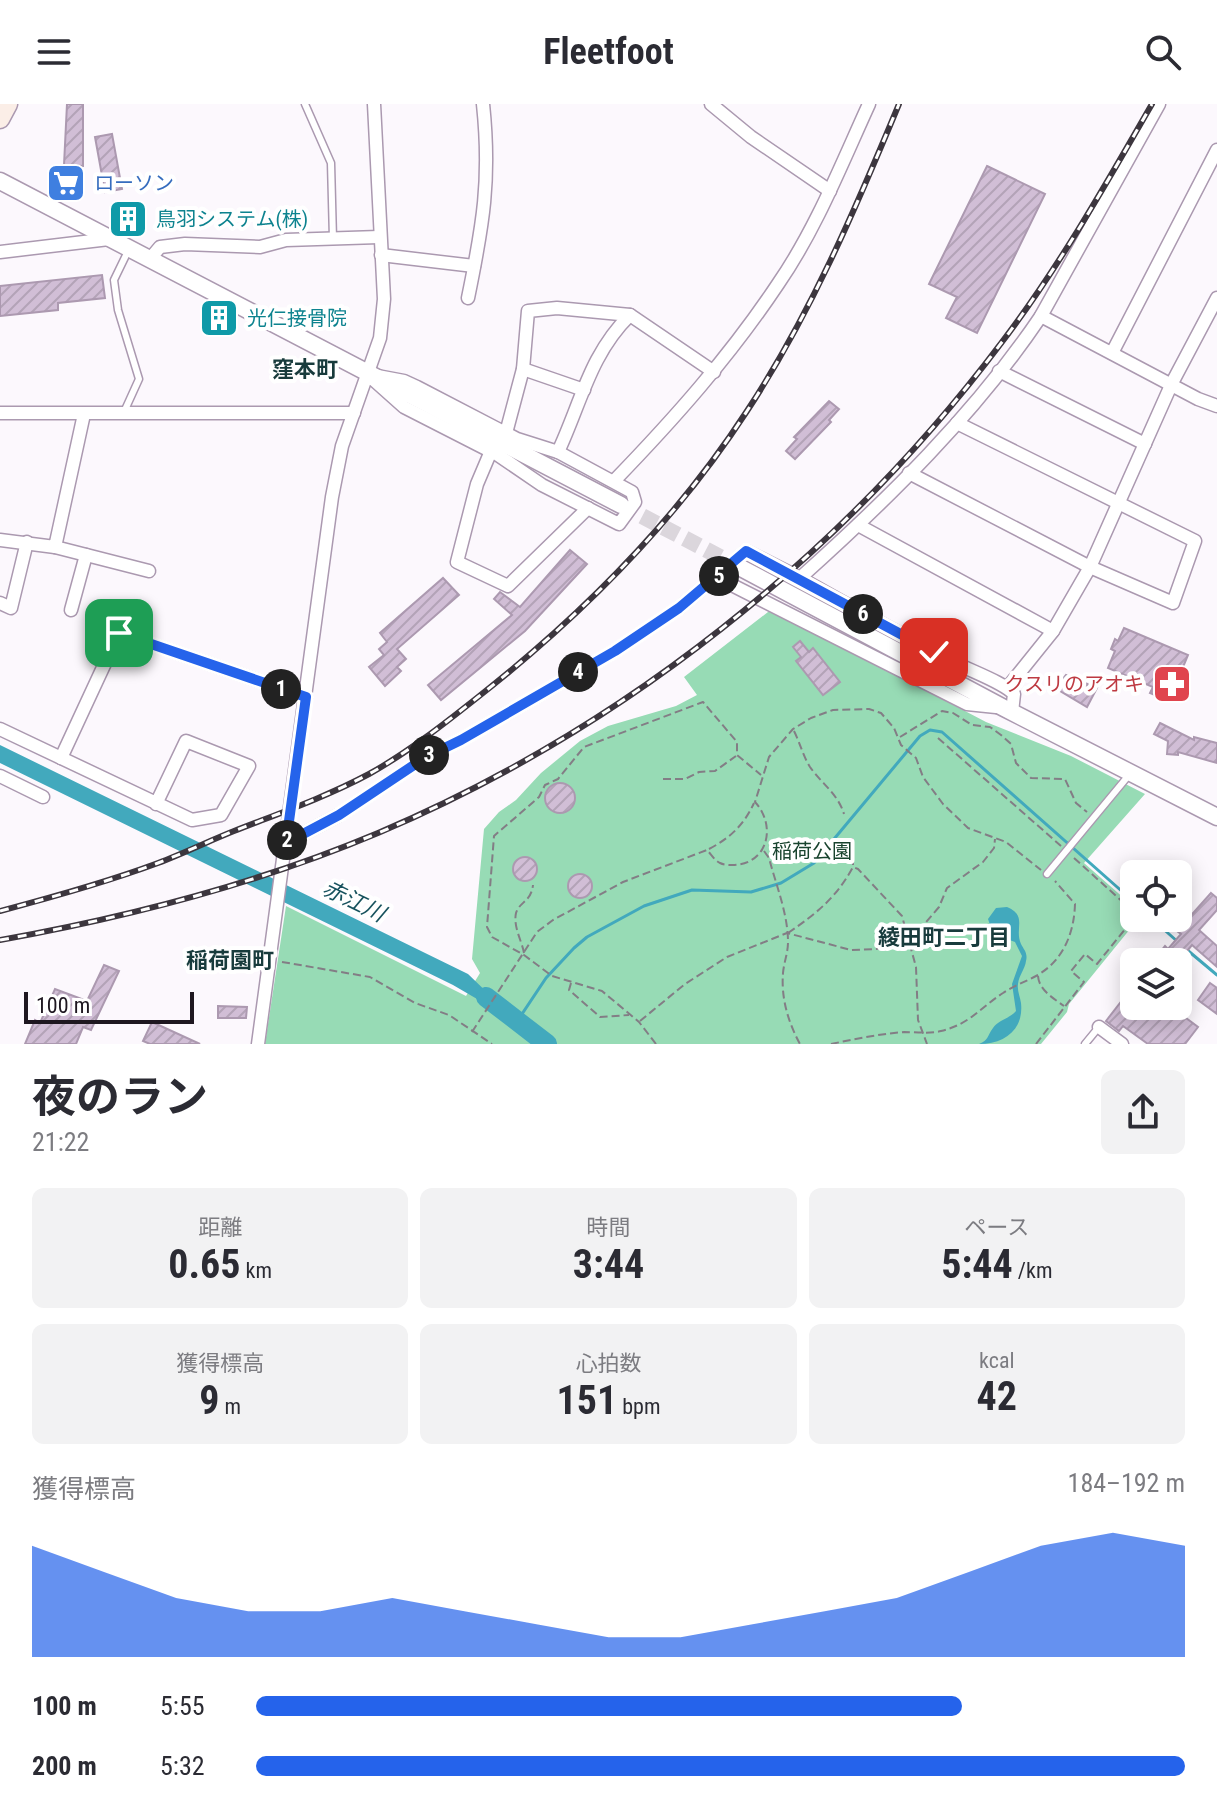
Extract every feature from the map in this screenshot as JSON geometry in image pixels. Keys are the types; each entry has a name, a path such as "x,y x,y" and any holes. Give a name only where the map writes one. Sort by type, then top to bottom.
{"main road":[{"path":"0,119 8,104"}],"street":[{"path":"258,1044 332,497 342,446 380,338 384,299 374,104"},
{"path":"468,298 487,194 488,148 483,104"},
{"path":"711,104 751,137 830,191"},
{"path":"614,481 668,426 714,372 780,282 830,191 869,104"},
{"path":"800,578 858,525 957,423 1041,316 1159,104"},
{"path":"1112,353 1217,150"},
{"path":"0,181 621,505"},
{"path":"149,260 160,247 185,244 260,247 286,240 379,237"},
{"path":"0,252 109,239"},
{"path":"381,255 474,266"},
{"path":"1008,687 1053,631 1090,567 1172,383 1217,298"},
{"path":"506,433 523,369 528,311 557,308 630,315 714,372"},
{"path":"558,452 592,366 616,329 630,315"},
{"path":"1041,316 1198,399 1217,406"},
{"path":"523,369 584,390"},
{"path":"999,371 1145,444"},
{"path":"367,374 404,381 506,433 558,452 632,492 635,502 619,524 542,485 491,451 404,407 367,374"},
{"path":"0,413 354,413"},
{"path":"55,547 84,414"},
{"path":"909,473 1090,567 1173,603 1195,541 957,423"},
{"path":"491,451 477,484 457,562 508,586 588,508"},
{"path":"858,525 1053,631"},
{"path":"0,540 55,547 149,571"},
{"path":"0,603 11,608 27,542"},
{"path":"286,843 339,815 426,757 615,651 679,608 718,578 746,551 879,624 988,680 1008,687 1014,694 1008,710"},
{"path":"71,610 86,555"},
{"path":"743,569 1217,817"},
{"path":"718,578 967,704 1008,710"},
{"path":"61,758 119,633 306,697"},
{"path":"0,729 156,804 192,820 221,815 249,766 186,741 156,804"},
{"path":"0,776 43,797"},
{"path":"1099,1027 1122,1044"}],"lane":[{"path":"305,104 331,163 333,240"},
{"path":"123,414 139,379 118,310 114,280 129,249"},
{"path":"1047,874 1131,773"},
{"path":"1085,1044 1099,1027"}],"path":[{"path":"656,1044 639,1022 602,991 552,976 492,937 487,927 494,836 539,797 545,785 558,779 584,747 703,702 737,742 737,755 762,776"},
{"path":"472,1032 537,932 623,882 725,840 743,824 755,802 769,757 793,729 833,710 869,709 881,713 901,745 916,758 923,777 943,804 968,828 1006,842 1047,874 1072,899 1075,904 1074,927 1065,948 1050,966 1002,993 966,1021 939,1032 861,1037 831,1044"},
{"path":"898,738 942,711 953,713 972,725 990,727 1011,744 1016,763 1031,778 1065,779 1076,803 1093,818"},
{"path":"793,729 804,757 835,794 844,814"},
{"path":"938,738 1120,899"},
{"path":"663,779 685,779 699,772 715,771 737,755"},
{"path":"707,850 719,863 743,865 763,850 768,835 767,824 755,802"},
{"path":"639,1022 685,984 727,957 787,933 817,913 840,890 853,867 852,838"},
{"path":"787,933 851,950 876,949 910,941 939,907 947,888 983,862 994,848 995,839"},
{"path":"763,850 772,868 787,933 783,997 789,1025 800,1044"},
{"path":"853,867 902,916 916,967 918,1020 927,1044"},
{"path":"524,955 517,932 516,914 530,899 533,885"},
{"path":"1036,1044 1084,982 1071,971 1085,954 1097,964 1123,932"},
{"path":"269,960 370,977 415,1003 459,1020 492,1044"},
{"path":"1038,975 1039,984 1044,990 1065,1007"},
{"path":"571,981 569,990 600,1017 630,1015"}],"green space":[{"name":"稲荷公園","path":"774,611 986,722 1071,756 1145,794 1084,863 1120,895 1120,932 1128,932 1041,1044 265,1044 286,906 466,996 480,973 472,959 484,829 541,773 580,741 608,726 676,706 697,695 684,677 768,612"}],"water":[{"path":"0,745 468,974 520,1024 453,985 0,763"},
{"path":"1007,907 1019,918 1019,938 1026,956 1018,984 1021,1013 1016,1028 1010,1034 997,1041 979,1044 995,1025 1016,1011 1012,984 1022,956 1015,942 993,934 988,919 996,908"}],"building":[{"path":"67,104 83,104 83,166 64,165"},
{"path":"112,134 122,189 105,192 95,137"},
{"path":"987,166 1045,194 977,333 946,318 957,297 929,284"},
{"path":"102,275 105,298 58,303 58,310 0,316 0,286"},
{"path":"829,401 839,409 829,420 831,422 795,459 786,451 797,439 794,437"},
{"path":"570,550 587,564 525,631 441,700 428,685 512,615 494,599 500,592 520,607"},
{"path":"443,578 459,595 397,649 406,659 397,667 401,671 385,686 369,667 384,655 379,649 387,642 380,633"},
{"path":"1124,628 1188,655 1169,701 1150,693 1153,687 1108,668 1115,651 1111,649 1115,639 1118,641"},
{"path":"800,641 809,652 813,648 840,682 823,695 796,661 801,657 793,647"},
{"path":"1066,675 1097,688 1087,707 1055,688"},
{"path":"1160,723 1194,740 1194,737 1217,743 1217,763 1178,752 1178,755 1167,754 1168,741 1154,734"},
{"path":"560,783 571,787 575,798 571,809 560,813 549,809 545,798 549,787"},
{"path":"525,857 534,860 537,869 534,878 525,881 516,878 513,869 516,860"},
{"path":"580,874 589,877 592,886 589,895 580,898 571,895 568,886 571,877"},
{"path":"1211,893 1217,898 1217,910 1199,930 1217,946 1217,967 1192,945 1190,948 1169,948 1181,934 1178,932 1192,932 1192,914"},
{"path":"104,965 119,971 91,1030 83,1027 76,1044 25,1044 35,1020 40,1023 55,989 87,1001"},
{"path":"1210,983 1217,988 1217,1014 1198,1000"},
{"path":"1120,1003 1120,1020 1189,1020 1198,1027 1185,1044 1148,1044 1123,1026 1119,1031 1106,1021"},
{"path":"218,1006 247,1007 246,1018 218,1018"},
{"path":"152,1022 200,1044 150,1044 143,1041"}],"waterway":[{"path":"518,1020 546,978 574,948 587,937 644,906 692,890 751,892 781,883 814,863 920,736 930,730 942,732 1120,890"},
{"path":"1167,932 1178,942"},
{"path":"1192,954 1217,975"},
{"name":"赤江川","path":"486,997 547,1044"}],"tunnel":[{"path":"621,505 743,569"}],"railway":[{"path":"0,911 158,863 369,774 439,728 553,634 657,529 719,452 747,411 811,300 899,104"},
{"path":"0,940 96,921 192,897 286,868 378,833 469,791 556,742 641,688 722,628 799,564 871,494 939,420 1043,285 1152,104"}],"place":[{"name":"ローソン","path":"66,183"},
{"name":"鳥羽システム(株)","path":"128,219"},
{"name":"光仁接骨院","path":"219,318"},
{"name":"クスリのアオキ","path":"1172,684"}],"district":[{"name":"窪本町","path":"305,369"},
{"name":"綾田町二丁目","path":"944,937"},
{"name":"稲荷園町","path":"230,960"}],"route":[{"path":"119,633 306,697 286,843 339,815 426,757 615,651 679,608 718,578 746,551 934,652"}]}
